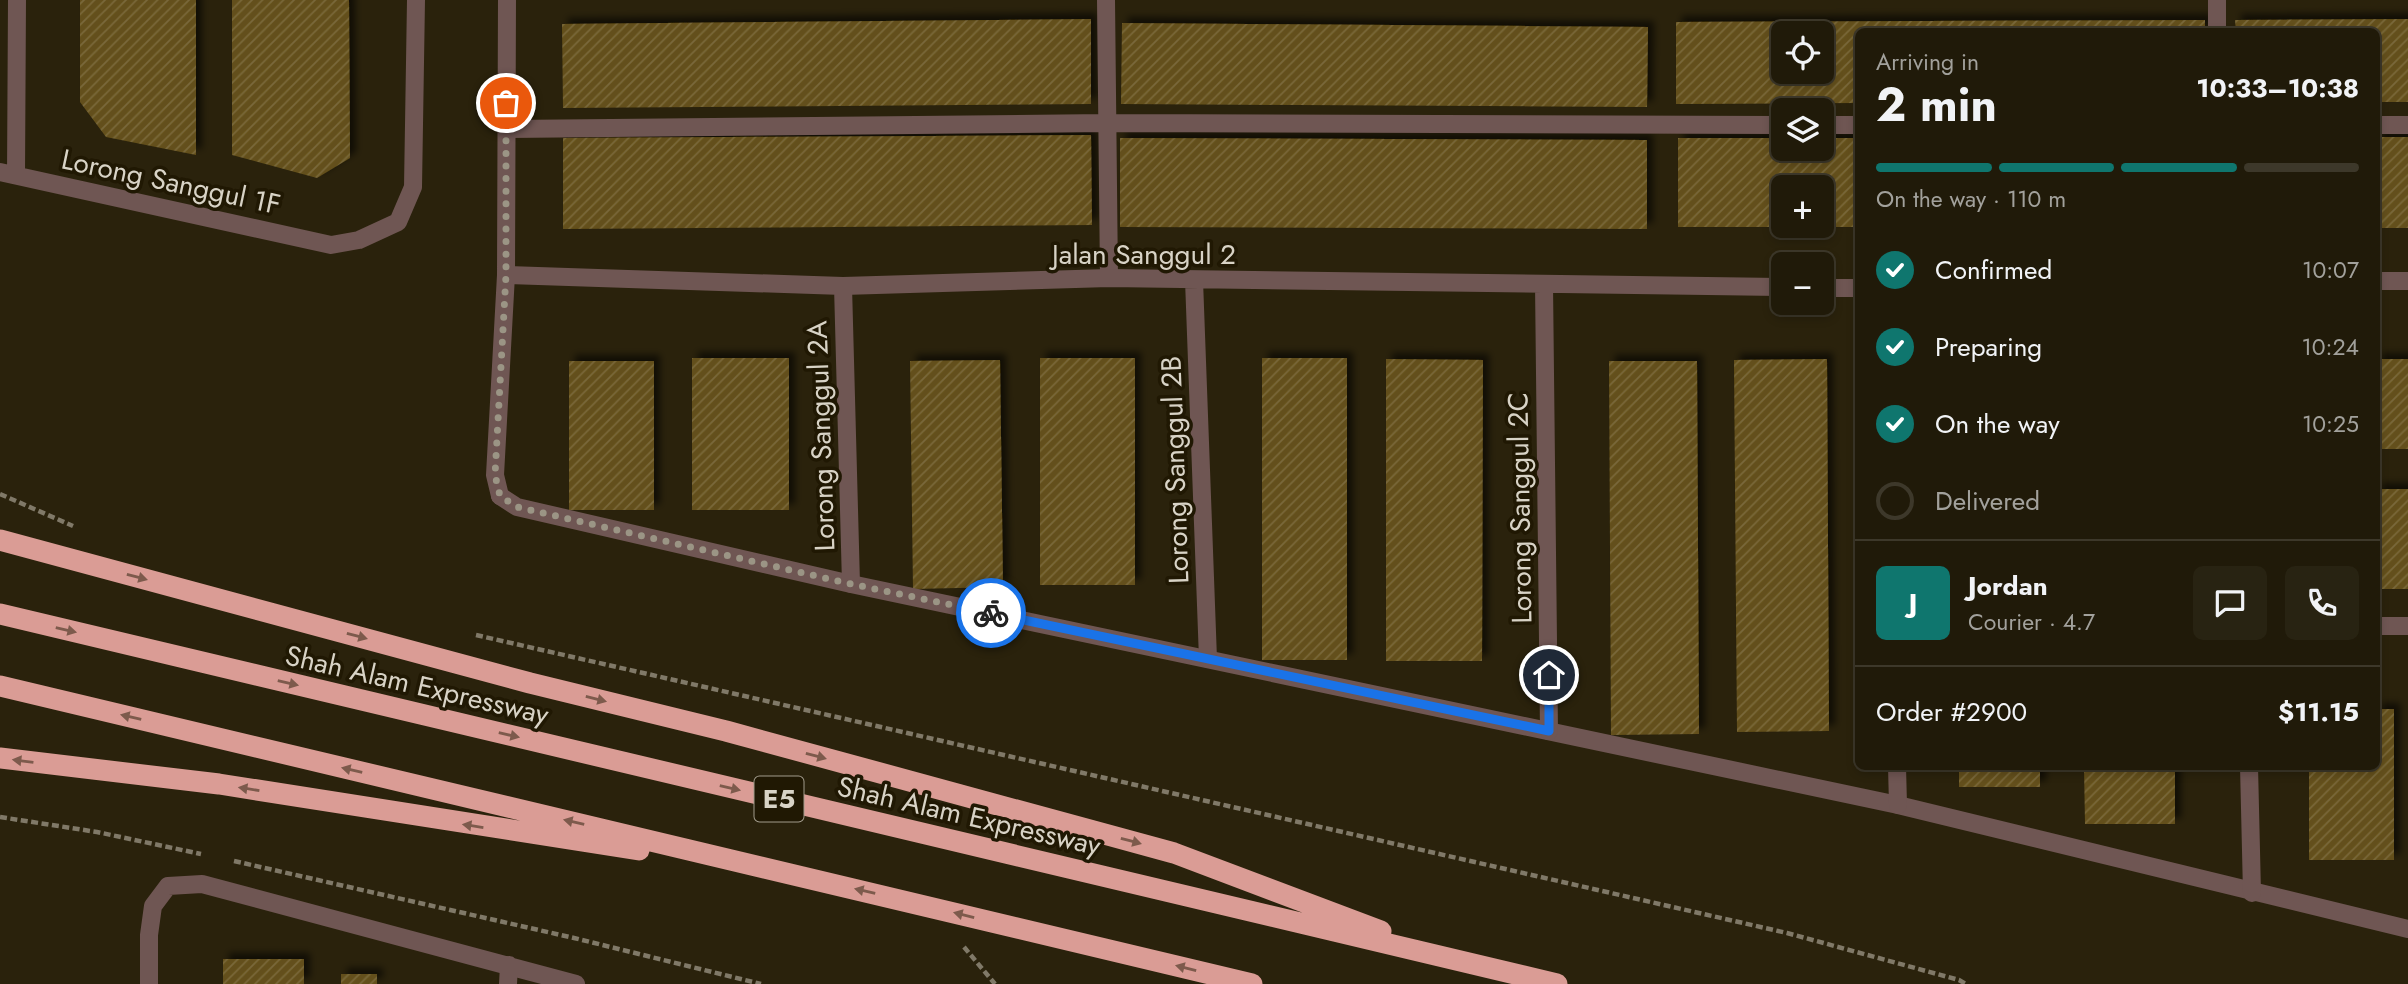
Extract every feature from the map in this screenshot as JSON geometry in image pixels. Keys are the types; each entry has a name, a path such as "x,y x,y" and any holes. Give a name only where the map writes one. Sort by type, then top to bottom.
{"highway":[{"path":"0,540 1174,853 1463,962"},
{"name":"Shah Alam Expressway","path":"0,614 1557,984"},
{"path":"0,686 1252,984"},
{"path":"0,758 219,783 468,825 783,872"}],"street":[{"path":"8,173 16,0"},
{"name":"Lorong Sanggul 1F","path":"8,173 331,245 359,240 398,222 413,187 416,0"},
{"path":"507,0 506,275 495,475 500,496 517,507 851,584 1898,805 2408,929"},
{"path":"1106,0 1109,278"},
{"path":"2217,0 2217,28"},
{"path":"506,129 1107,123 1771,125"},
{"path":"1834,125 1855,125"},
{"path":"2380,125 2408,125"},
{"name":"Jalan Sanggul 2","path":"506,275 843,286 1109,278 1771,287"},
{"name":"Lorong Sanggul 2B","path":"1194,280 1208,659"},
{"path":"2380,281 2408,281"},
{"name":"Lorong Sanggul 2C","path":"1544,284 1549,731"},
{"name":"Lorong Sanggul 2A","path":"843,286 851,584"},
{"path":"1834,288 1855,288"},
{"path":"2380,626 2408,625"},
{"path":"1897,770 1898,805"},
{"path":"2249,770 2252,893"},
{"path":"149,984 149,935 153,906 168,886 202,884 576,984"},
{"path":"509,965 509,984"}],"path":[{"path":"0,494 73,527"},
{"path":"471,633 1787,933 1966,984"},
{"path":"0,817 97,832 205,855"},
{"path":"233,860 761,984"}],"building":[{"path":"80,0 196,0 196,155 106,137 80,102"},
{"path":"232,0 349,0 350,158 317,178 232,155"},
{"path":"1091,19 1091,104 563,108 562,24"},
{"path":"2408,19 2408,102 2380,102 2380,28 2236,28 2235,20"},
{"path":"2205,20 2205,28 1855,28 1855,103 1834,103 1834,98 1771,98 1771,103 1676,104 1676,22 1771,22 1771,84 1834,84 1834,21"},
{"path":"1122,23 1648,27 1647,107 1121,104"},
{"path":"1091,135 1092,225 563,229 563,138"},
{"path":"2380,137 2408,137 2408,228 2380,228"},
{"path":"1120,138 1647,140 1647,229 1120,227"},
{"path":"1678,138 1771,138 1771,161 1834,161 1834,138 1855,138 1855,227 1834,227 1834,175 1771,175 1771,227 1678,227"},
{"path":"692,358 789,358 789,510 692,510"},
{"path":"1040,358 1135,358 1135,585 1040,585"},
{"path":"1262,358 1347,358 1347,660 1262,660"},
{"path":"1386,359 1483,360 1482,661 1386,661"},
{"path":"1827,359 1829,731 1737,732 1734,360"},
{"path":"2380,359 2408,359 2408,449 2380,449"},
{"path":"1000,360 1003,587 913,589 910,361"},
{"path":"569,361 654,361 654,510 569,510"},
{"path":"1609,361 1697,361 1699,734 1611,735"},
{"path":"2380,489 2408,489 2408,589 2380,589"},
{"path":"2380,709 2394,709 2394,860 2309,860 2309,770 2380,770"},
{"path":"1959,770 2040,770 2040,787 1959,787"},
{"path":"2084,770 2175,770 2175,824 2085,824"},
{"path":"223,959 304,959 304,984 223,984"},
{"path":"341,974 377,974 377,984 341,984"}],"way so far":[{"path":"506,103 506,275 495,475 500,496 517,507 851,584 991,613"}],"route":[{"path":"991,613 1549,731 1549,675"}]}
